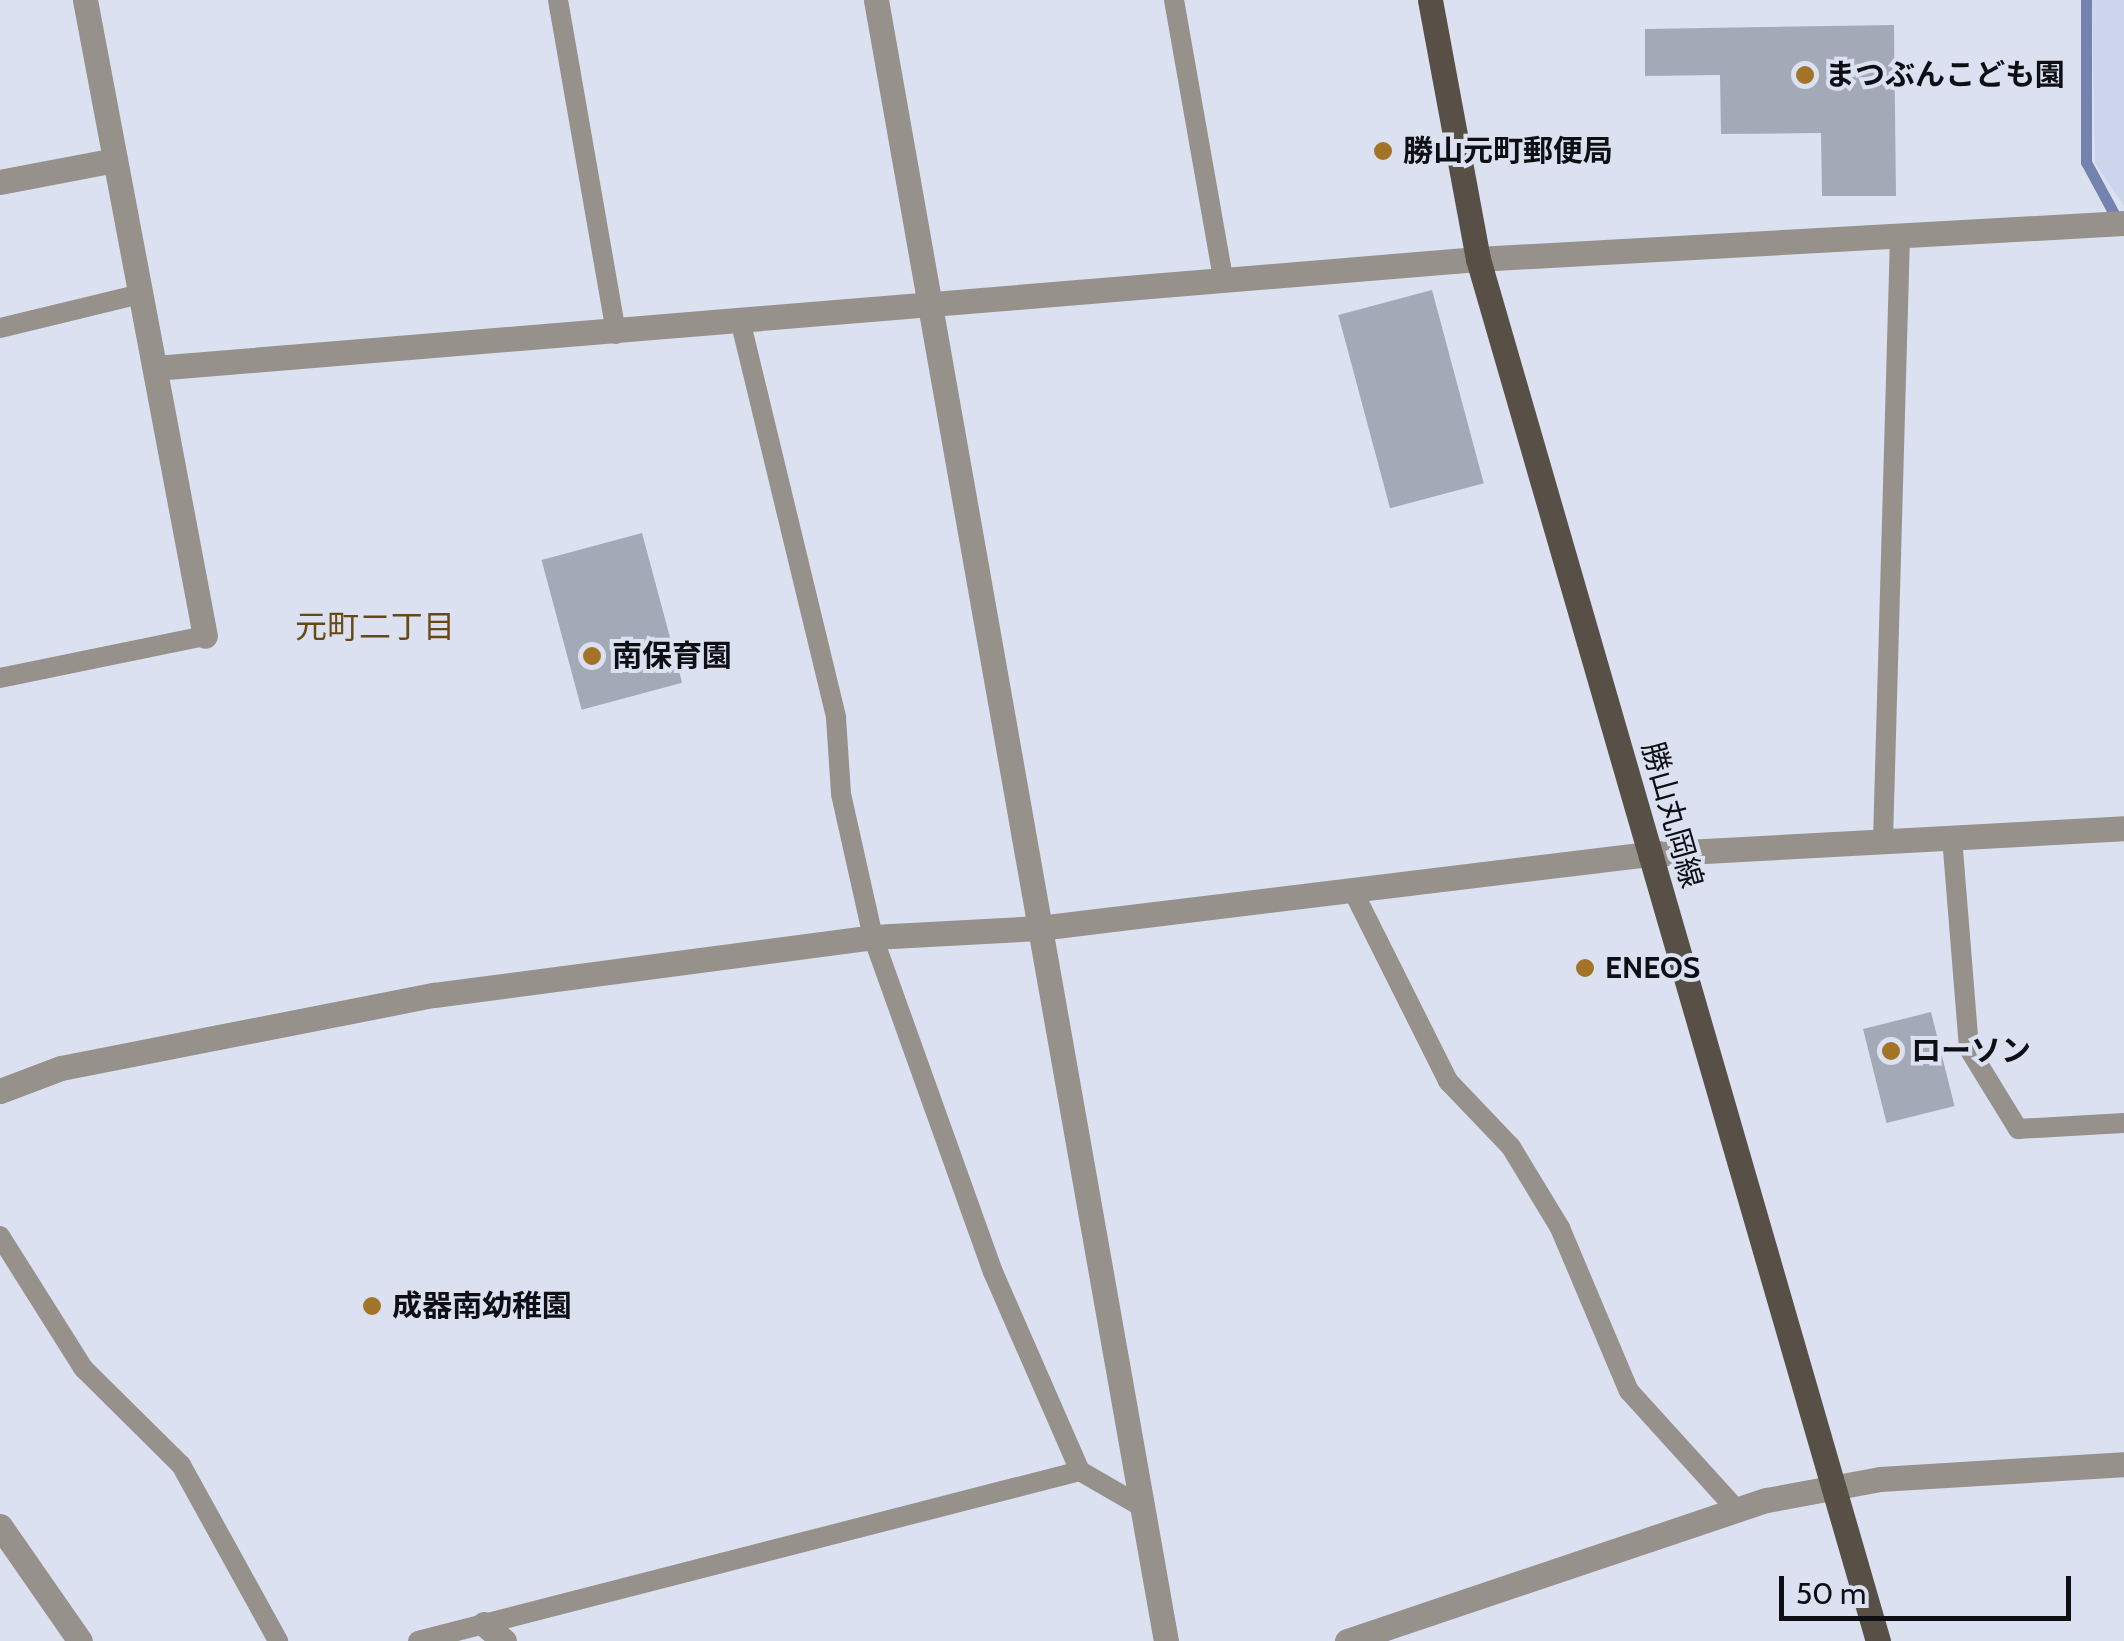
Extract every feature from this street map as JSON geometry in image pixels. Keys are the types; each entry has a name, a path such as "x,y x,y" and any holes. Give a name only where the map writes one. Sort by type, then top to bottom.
{"main road":[{"name":"勝山丸岡線","path":"1430,0 1478,259 1878,1641"}],"street":[{"path":"85,0 205,636"},
{"path":"876,0 1166,1641"},
{"path":"0,182 115,160"},
{"path":"155,368 741,324 1478,259 2124,222"},
{"path":"0,1090 62,1068 434,995 873,937 1039,928 1649,854 2124,828"},
{"path":"1347,1641 1736,1509 1836,1486 2124,1464"},
{"path":"0,1526 80,1641"}],"lane":[{"path":"558,0 616,334"},
{"path":"1174,0 1222,279"},
{"path":"1883,841 1900,235"},
{"path":"0,328 140,294"},
{"path":"741,324 836,718 840,794 873,937 993,1272 1080,1472 1139,1505"},
{"path":"0,678 205,636"},
{"path":"1952,837 1970,1048 1998,1097 2018,1129 2124,1124"},
{"path":"1352,890 1448,1081 1510,1147 1560,1228 1629,1391 1736,1509"},
{"path":"0,1236 83,1368 181,1465 278,1641"},
{"path":"418,1641 494,1633 1080,1472"}],"shaded area":[{"path":"2092,0 2124,0 2124,206 2095,163"}],"building":[{"path":"1894,25 1896,196 1822,196 1821,133 1721,134 1720,75 1645,76 1645,29"},
{"path":"1432,290 1484,483 1390,508 1338,315"},
{"path":"642,533 682,683 582,710 542,560"},
{"path":"1931,1012 1954,1106 1887,1123 1863,1029"}],"waterway":[{"path":"2086,0 2086,162 2119,223"}],"place":[{"name":"まつぶんこども園","path":"1805,75"},
{"name":"勝山元町郵便局","path":"1383,151"},
{"name":"南保育園","path":"592,656"},
{"name":"ENEOS","path":"1585,968"},
{"name":"ローソン","path":"1891,1051"},
{"name":"成器南幼稚園","path":"372,1306"}],"district":[{"name":"元町二丁目","path":"375,627"}]}
